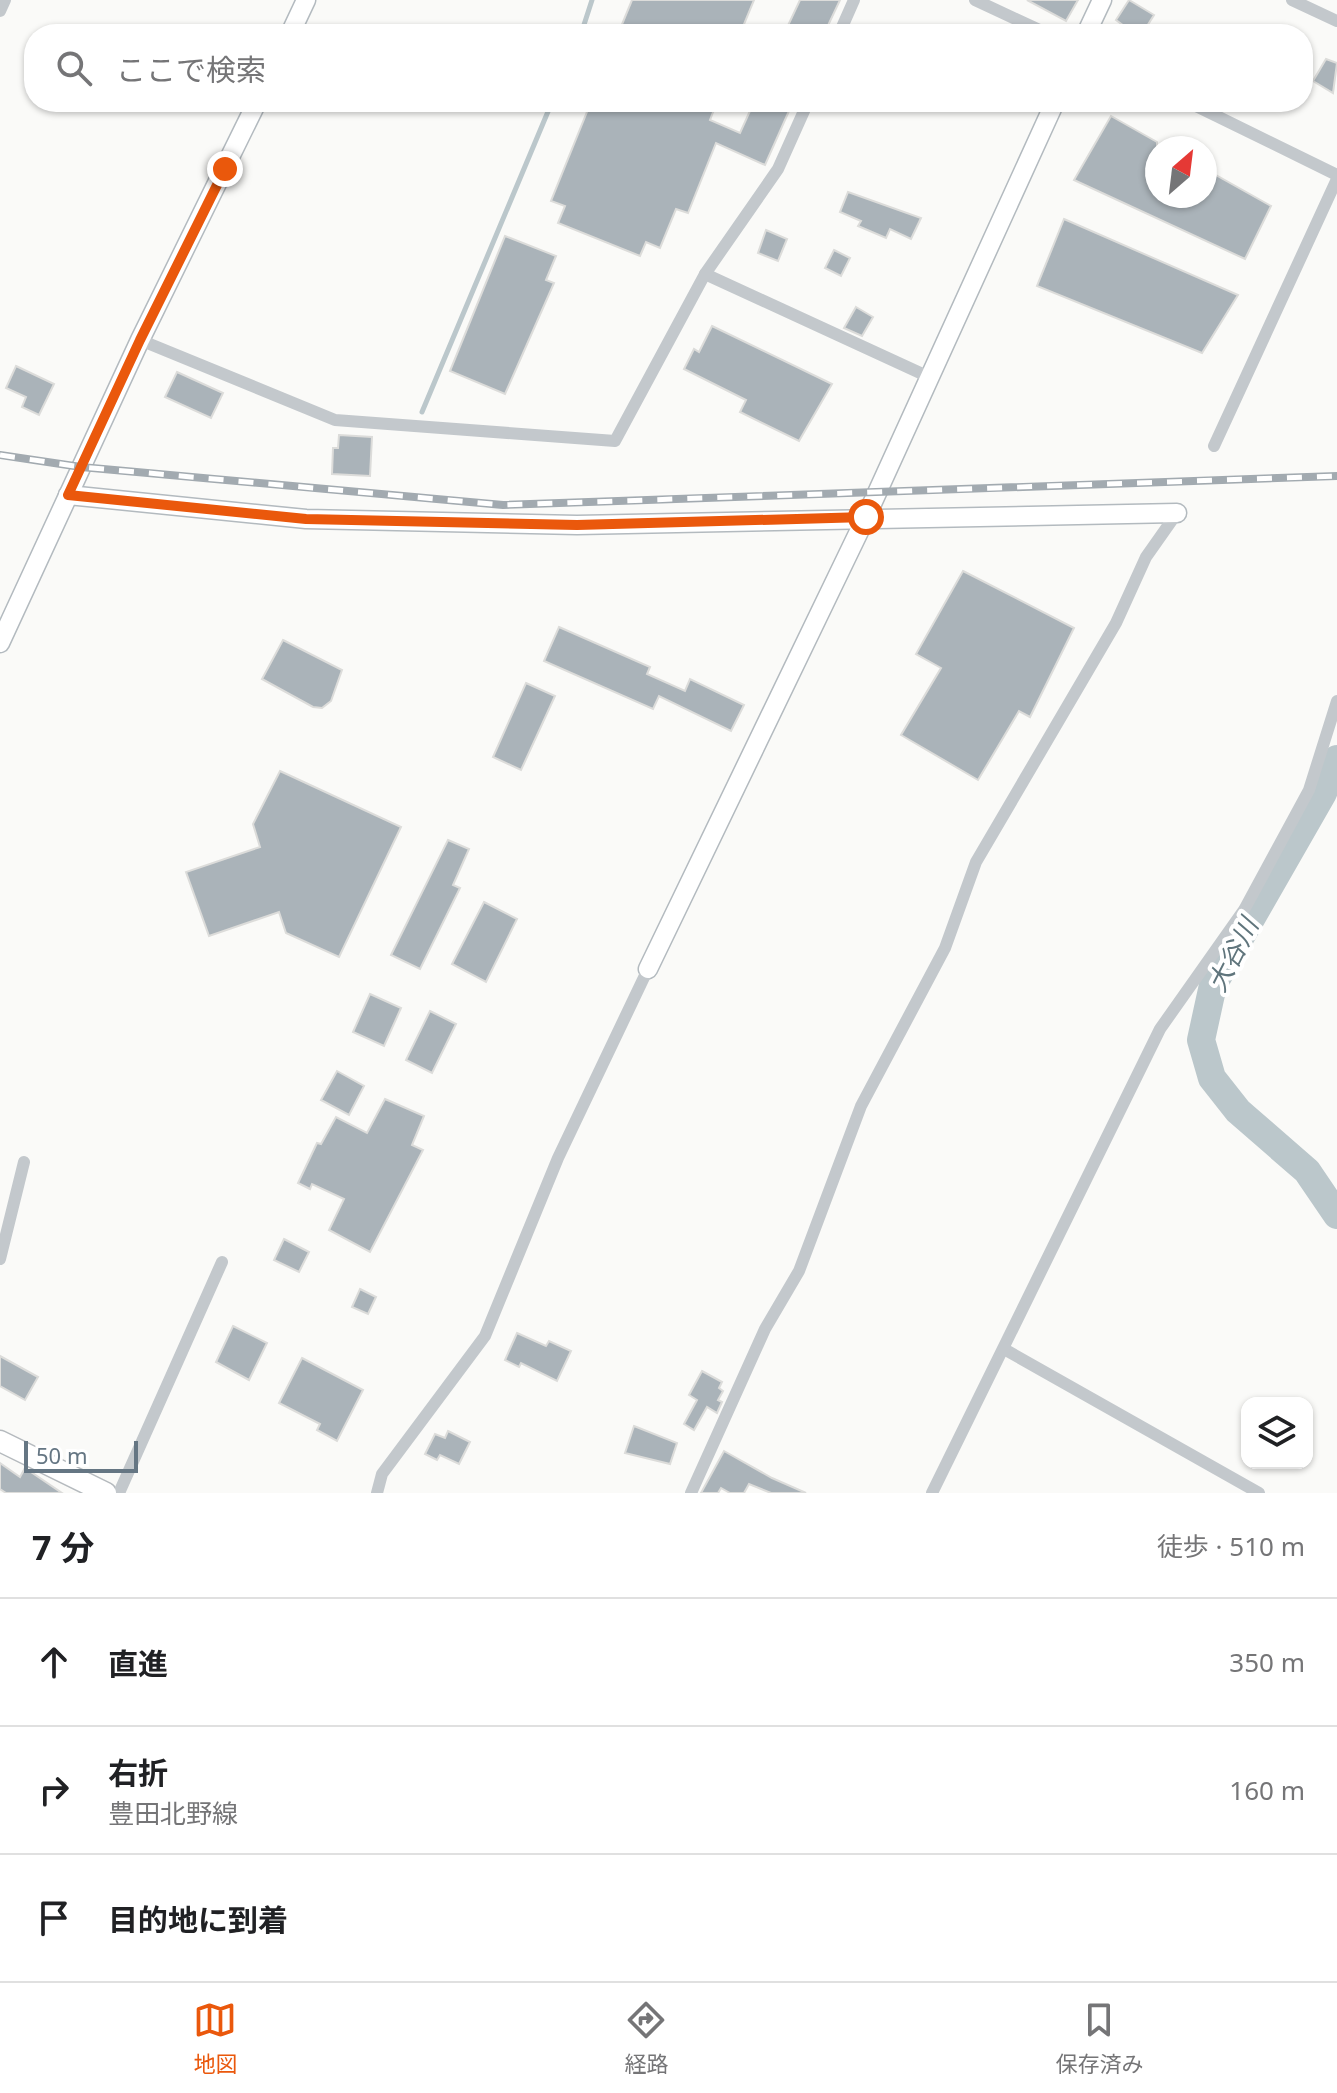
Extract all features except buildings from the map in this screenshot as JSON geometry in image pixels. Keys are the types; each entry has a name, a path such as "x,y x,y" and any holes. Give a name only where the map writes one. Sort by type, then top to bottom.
{"main road":[{"path":"0,1441 106,1493"}],"street":[{"path":"0,11 5,0"},
{"path":"295,24 306,0"},
{"path":"843,24 854,0"},
{"path":"975,0 1027,24"},
{"path":"1091,24 1102,0"},
{"path":"1292,0 1337,21"},
{"path":"0,643 140,340 252,112"},
{"path":"140,340 335,420 615,441 705,274 778,169 804,112"},
{"path":"377,1493 382,1474 485,1336 552,1170 866,517 1050,112"},
{"path":"1208,112 1337,177 1214,446"},
{"path":"705,274 929,377"},
{"path":"68,495 306,519 577,525 1177,513"},
{"path":"691,1493 765,1329 799,1271 861,1106 945,948 976,862 1116,623 1146,557 1177,513"},
{"path":"932,1493 1160,1029 1244,910 1309,790 1337,701"},
{"path":"0,1259 24,1162"},
{"path":"119,1493 222,1262"},
{"path":"1004,1349 1259,1493"}],"waterway":[{"path":"584,24 592,0"},
{"path":"422,412 548,112"},
{"name":"大谷川","path":"1337,759 1323,793 1213,985 1201,1040 1212,1078 1238,1111 1307,1171 1337,1215"}],"railway":[{"path":"0,455 81,467 503,505 1337,476"}],"route":[{"path":"225,169 68,495 306,519 577,525 866,517"}]}
